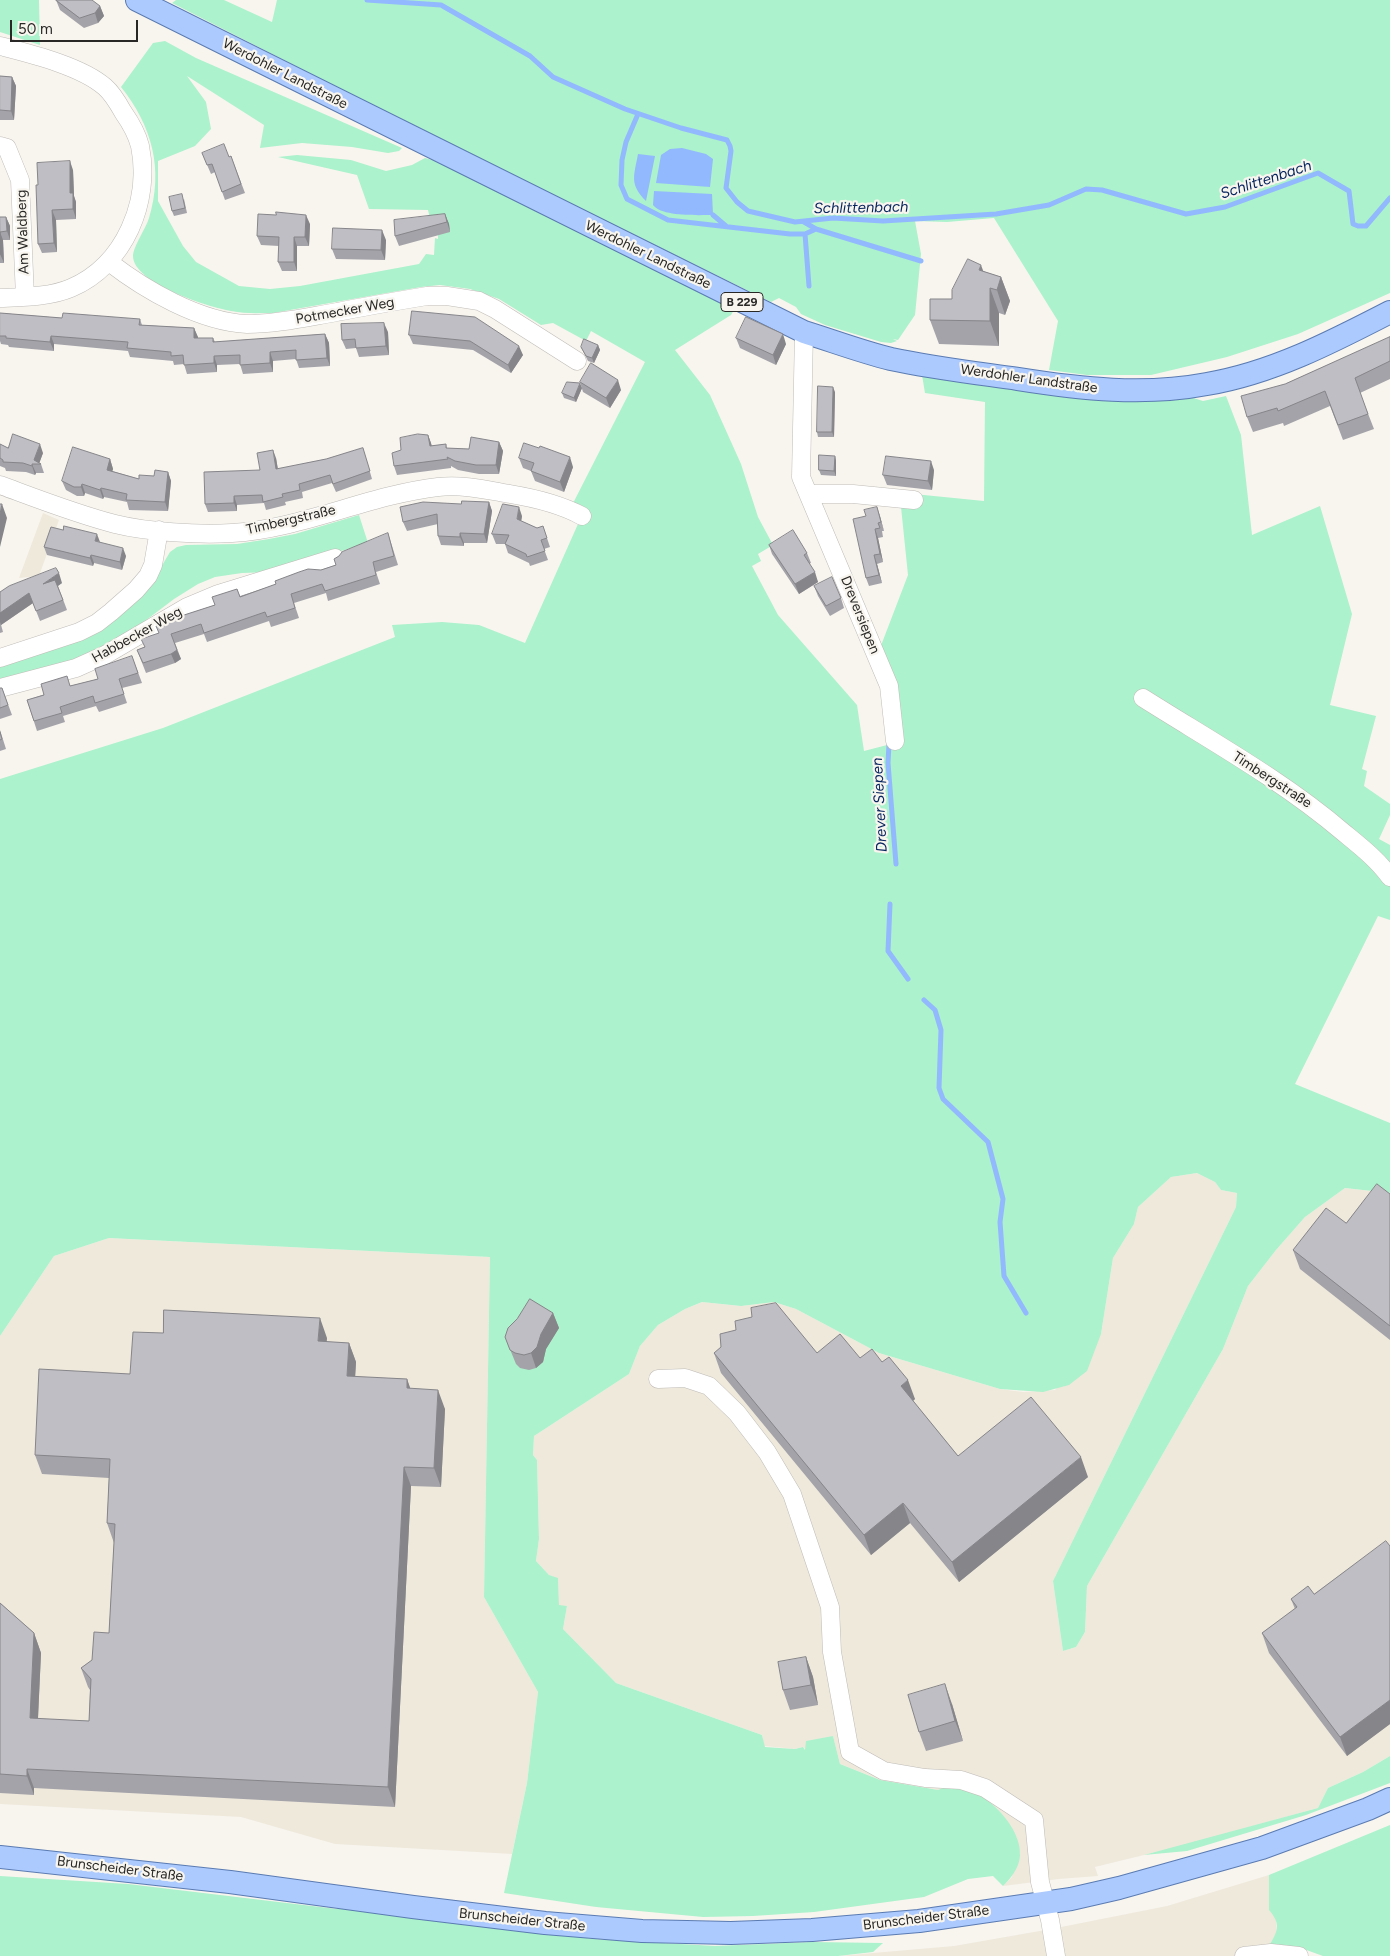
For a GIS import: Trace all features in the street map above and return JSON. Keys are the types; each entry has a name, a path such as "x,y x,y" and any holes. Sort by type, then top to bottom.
{"main road":[{"name":"Werdohler Landstraße","path":"137,0 804,332 891,358 1070,387 1138,391 1206,384 1232,379 1272,367 1321,347 1390,312"},
{"name":"Brunscheider Straße","path":"4,1853 545,1923 642,1931 731,1933 812,1930 919,1921 1046,1904 1119,1888 1262,1848 1368,1810 1390,1799"}],"street":[{"path":"0,46 76,70 105,87 129,120 140,144 143,177 135,217 123,243 109,262 72,288 60,292 0,298"},
{"name":"Am Waldberg","path":"0,146 7,148 20,180 25,296"},
{"name":"Potmecker Weg","path":"109,262 126,275 177,304 204,314 245,324 283,322 427,296 469,298 496,309 577,361"},
{"name":"Dreversiepen","path":"804,332 801,477 889,686 895,742"},
{"name":"Timbergstraße","path":"0,485 116,524 159,530 232,533 268,528 404,492 440,487 477,488 520,496 570,509 582,516"},
{"path":"809,494 854,494 914,500"},
{"path":"0,658 79,632 97,623 111,612 136,590 148,576 153,565 159,530"},
{"name":"Habbecker Weg","path":"0,688 76,668 105,655 187,607 218,594 335,558"},
{"name":"Timbergstraße","path":"1143,698 1273,779 1317,810 1380,863 1390,877"},
{"path":"658,1379 685,1378 709,1386 736,1413 767,1452 792,1494 830,1607 832,1652 850,1752 884,1771 925,1778 960,1780 985,1788 1034,1820 1040,1882 1056,1956"},
{"path":"1244,1956 1271,1953 1298,1956"}],"shaded area":[{"path":"43,513 59,520 39,576 19,578"},
{"path":"1197,1173 1215,1182 1221,1190 1237,1193 1236,1207 1053,1581 1063,1651 1076,1647 1085,1632 1087,1586 1223,1349 1248,1286 1305,1217 1345,1188 1390,1193 1390,1756 1363,1772 1328,1788 1318,1808 1185,1845 1095,1867 1098,1876 1003,1886 1012,1877 1017,1839 997,1808 946,1786 938,1790 880,1780 840,1764 833,1736 806,1750 803,1747 795,1749 764,1746 762,1735 616,1683 563,1629 567,1606 559,1606 558,1579 549,1575 536,1561 539,1539 537,1460 533,1455 534,1436 629,1374 640,1346 658,1325 685,1309 702,1302 741,1306 774,1302 796,1309 879,1353 1000,1389 1023,1392 1055,1390 1101,1334 1113,1258 1134,1224 1138,1207 1171,1177"},
{"path":"109,1238 490,1257 484,1597 538,1692 527,1783 512,1854 335,1844 241,1817 0,1804 0,1336 54,1256"},
{"path":"1269,1875 1269,1896 1276,1919 1277,1933 1270,1944 1272,1956 838,1956 954,1946 1051,1929 1167,1906"}],"green space":[{"path":"0,0 39,0 40,45 0,32"},
{"path":"176,0 224,0 272,22 277,0 1390,0 1390,293 1298,334 1227,357 1151,375 1087,375 1049,370 1058,321 994,218 947,222 915,221 921,254 915,315 898,340 893,339 897,341 891,343 881,342 825,325 801,314 796,307 779,298 771,302 427,133 172,3"},
{"path":"165,41 196,58 402,148 399,151 388,153 352,147 302,143 260,148 264,125 187,76 206,102 211,129 195,146 158,161 158,201 183,246 196,262 239,286 270,289 300,286 419,264 426,254 434,255 435,238 438,239 438,227 432,227 428,210 369,209 357,175 278,157 297,155 351,160 386,171 412,165 425,158 440,162 735,308 731,315 675,350 710,395 741,464 758,517 773,545 758,554 761,561 752,566 778,615 857,705 864,751 891,744 877,656 908,575 901,507 914,494 984,501 985,402 925,393 922,375 1070,398 1137,400 1187,396 1203,401 1226,396 1241,435 1252,535 1320,506 1352,614 1330,705 1376,716 1362,769 1367,771 1364,786 1390,804 1390,815 1379,839 1390,845 1390,920 1378,916 1295,1084 1390,1123 1390,1193 1345,1188 1305,1217 1248,1286 1223,1349 1087,1586 1085,1632 1076,1647 1063,1651 1053,1581 1236,1207 1237,1193 1221,1190 1215,1182 1197,1173 1171,1177 1138,1207 1134,1224 1113,1258 1101,1334 1087,1371 1069,1385 1043,1392 1000,1389 879,1353 796,1309 774,1302 741,1306 702,1302 685,1309 658,1325 640,1346 629,1374 534,1436 533,1455 537,1460 539,1539 536,1561 549,1575 558,1578 559,1605 567,1606 563,1629 616,1683 762,1735 765,1747 795,1749 803,1747 805,1750 806,1741 833,1736 840,1764 880,1780 938,1790 951,1787 965,1789 979,1795 1004,1816 1019,1843 1020,1856 1018,1865 1012,1876 1003,1886 993,1876 968,1879 924,1897 814,1912 703,1917 596,1907 504,1893 527,1783 538,1692 484,1597 490,1257 109,1238 54,1256 0,1336 0,779 163,728 395,637 392,625 442,622 479,625 525,643 578,524 566,517 645,362 591,331 586,341 553,323 541,325 499,299 470,289 440,285 421,287 273,313 242,313 206,305 158,284 136,266 133,256 149,218 153,200 155,165 152,149 141,117 121,87 153,43"},
{"path":"359,515 368,543 271,572 242,573 215,577 198,584 174,599 141,624 90,657 0,682 0,667 73,643 148,589 170,552 177,547 186,545 237,544 269,539 295,534"},
{"path":"1390,1756 1390,1783 1306,1815 1187,1851 1144,1855 1318,1808 1328,1788 1363,1772"},
{"path":"1390,1825 1390,1956 1323,1956 1298,1947 1270,1944 1277,1931 1277,1923 1269,1910 1269,1875"},
{"path":"0,1876 128,1884 595,1939 715,1946 812,1942 883,1943 873,1952 838,1956 0,1956"}],"water":[{"path":"682,148 706,154 713,159 710,187 656,183 661,155 670,149"},
{"path":"638,154 655,156 646,201 637,190 634,179"},
{"path":"654,191 712,194 713,215 664,212 653,205"}],"building":[{"path":"56,0 92,0 100,6 95,13 80,18"},
{"path":"0,76 12,77 11,111 0,110"},
{"path":"224,144 229,157 231,156 241,184 222,192 212,164 207,165 202,153"},
{"path":"70,161 70,193 73,193 73,209 52,210 54,243 38,244 37,163"},
{"path":"182,194 185,208 172,211 169,197"},
{"path":"276,212 306,215 305,237 294,237 294,262 278,262 279,237 257,236 258,214 276,215"},
{"path":"445,214 447,222 395,236 394,220"},
{"path":"0,217 6,217 7,231 0,232"},
{"path":"333,228 382,230 381,250 332,249"},
{"path":"968,259 981,265 979,270 1001,277 997,290 990,288 990,321 930,320 930,299 952,299 952,290"},
{"path":"412,311 475,317 519,346 508,365 470,341 409,335"},
{"path":"0,313 62,318 63,313 140,319 139,325 194,328 194,338 213,338 213,342 325,334 327,358 296,360 296,350 270,352 270,363 240,365 240,355 214,356 214,363 184,365 183,355 171,356 171,352 127,348 128,342 51,336 50,342 6,338 6,336 0,336"},
{"path":"746,317 783,334 773,355 736,338"},
{"path":"384,323 386,346 356,348 355,339 342,340 341,324"},
{"path":"1390,337 1390,361 1355,378 1368,414 1338,425 1325,391 1278,411 1277,408 1247,417 1241,396 1285,384"},
{"path":"584,339 598,345 592,358 586,356 581,347"},
{"path":"591,363 618,380 606,398 580,382"},
{"path":"567,382 580,383 574,398 562,393"},
{"path":"818,386 833,387 832,432 817,432"},
{"path":"13,434 40,444 34,460 41,464 32,464 32,466 23,463 3,462 0,458 0,444 8,448"},
{"path":"418,434 428,435 430,446 446,444 446,448 469,449 471,437 499,442 496,465 476,465 455,461 447,457 448,459 394,466 392,453 401,450 400,438"},
{"path":"524,443 539,448 540,446 570,457 560,482 531,471 534,463 519,458"},
{"path":"73,447 110,459 107,470 139,479 139,475 154,476 155,470 168,472 165,502 126,500 127,494 101,488 100,490 82,484 81,487 74,487 62,481"},
{"path":"363,448 370,471 333,484 330,475 299,484 300,490 282,494 283,497 263,502 262,495 234,496 234,503 205,504 204,472 260,470 257,453 273,450 276,469 326,459"},
{"path":"819,455 835,456 834,471 819,470"},
{"path":"886,456 931,461 928,481 883,475"},
{"path":"462,501 489,502 484,534 460,533 460,537 438,536 437,514 403,522 400,507 423,502 461,504"},
{"path":"503,504 519,507 517,519 537,528 543,526 547,538 541,540 545,551 527,557 526,554 505,544 509,535 492,534"},
{"path":"877,507 881,522 878,523 880,528 875,529 880,554 874,555 879,575 866,578 853,519 866,516 864,510"},
{"path":"64,526 97,534 95,541 123,548 120,562 91,555 90,558 44,547 51,527 63,530"},
{"path":"793,530 807,553 804,555 815,572 795,584 769,545"},
{"path":"388,533 394,556 373,562 376,575 325,591 322,584 291,594 295,608 267,617 265,612 204,633 201,624 171,634 177,650 171,654 143,663 137,650 145,647 141,639 159,633 156,626 179,612 181,616 215,605 212,597 237,589 240,597 276,584 275,581 308,569 321,570 336,565 334,559 342,552"},
{"path":"56,568 59,573 43,584 55,580 63,600 36,611 29,593 0,613 0,592 9,586"},
{"path":"832,577 841,598 826,606 814,586"},
{"path":"132,656 138,673 119,679 124,694 95,703 93,696 60,707 62,713 34,721 27,700 44,695 41,684 67,676 70,686 98,679 95,669"},
{"path":"0,688 2,688 8,705 0,708"},
{"path":"1377,1184 1390,1194 1390,1326 1293,1250 1326,1208 1346,1223"},
{"path":"530,1299 553,1313 541,1334 537,1347 531,1353 524,1355 510,1350 505,1337 508,1328 517,1319"},
{"path":"776,1303 817,1353 840,1334 860,1358 872,1349 882,1362 889,1357 908,1380 901,1386 958,1456 1031,1397 1081,1457 952,1562 903,1503 864,1535 714,1353 721,1347 720,1334 736,1330 735,1321 752,1317 751,1308"},
{"path":"164,1310 320,1318 318,1341 349,1343 347,1376 407,1379 407,1388 438,1390 434,1468 404,1467 388,1787 27,1769 27,1776 0,1774 0,1603 34,1633 30,1718 89,1721 91,1679 81,1668 92,1660 94,1632 109,1633 115,1524 107,1523 110,1459 35,1455 39,1369 130,1374 133,1332 163,1333"},
{"path":"1386,1541 1390,1546 1390,1700 1340,1737 1262,1633 1297,1607 1291,1599 1308,1586 1314,1594"},
{"path":"806,1657 811,1685 783,1690 778,1662"},
{"path":"945,1684 955,1721 919,1732 908,1695"}],"waterway":[{"name":"Schlittenbach","path":"367,0 441,5 530,56 553,77 625,109 681,128 727,140 731,151 726,188 737,202 748,211 795,222 833,218 883,221 996,214 1049,205 1086,189 1102,190 1186,214 1225,207 1318,173 1349,191 1353,224 1358,226 1366,226 1390,198"},
{"path":"638,114 626,142 622,160 621,185 627,199 668,220 790,234 805,234 816,229"},
{"path":"713,215 726,226"},
{"path":"804,222 816,229 921,261"},
{"path":"805,234 809,286"},
{"name":"Drever Siepen","path":"889,744 888,763 896,864"},
{"path":"890,904 888,951 908,979"},
{"name":"Drever Siepen","path":"924,1000 935,1010 941,1030 939,1088 943,1099 988,1142 1003,1199 1000,1222 1004,1276 1026,1313"}]}
